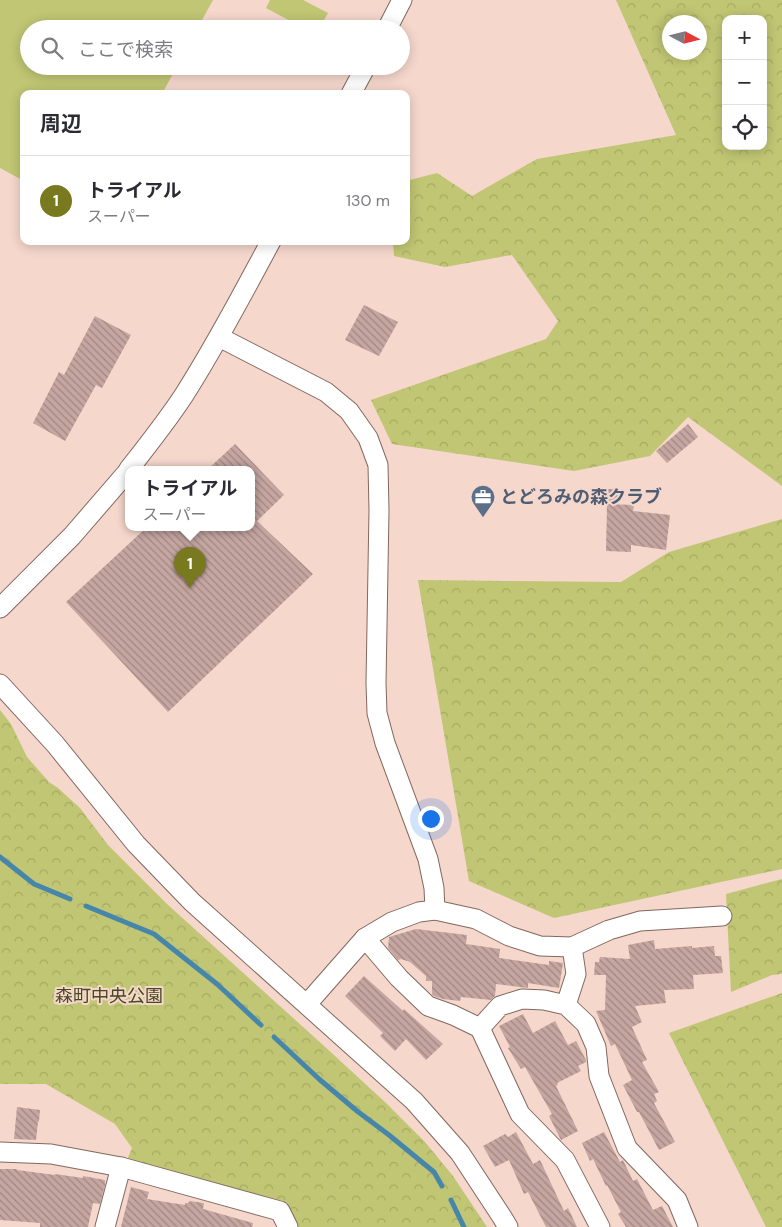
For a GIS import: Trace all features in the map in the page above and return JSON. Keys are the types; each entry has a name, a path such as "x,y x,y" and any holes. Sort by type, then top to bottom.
{"street":[{"path":"392,20 402,0"},
{"path":"353,90 361,75"},
{"path":"131,466 152,441 183,396 219,337 269,245"},
{"path":"219,337 326,392 349,411 368,438 378,465 377,713 385,743 428,859 434,888 435,910"},
{"path":"0,608 72,536 125,474"},
{"path":"0,684 55,744 136,844 192,902 419,1107 460,1153 508,1227"},
{"path":"307,1004 365,938 392,922 419,912 435,910 476,919 509,936 540,946 572,947 608,930 640,921 722,916"},
{"path":"365,938 399,978 428,1006 480,1028 520,1114 565,1160 600,1227"},
{"path":"566,1005 576,974 572,947"},
{"path":"480,1028 500,1006 522,999 544,1000 566,1005 586,1024 596,1047 599,1076 627,1148 677,1200 688,1227"},
{"path":"0,1152 51,1154 120,1168 280,1211 288,1227"},
{"path":"105,1227 120,1168"}],"green space":[{"path":"0,0 213,0 202,20 20,20 20,75 172,75 164,90 20,90 20,179 0,168"},
{"path":"270,0 303,0 328,13 324,20 288,20 266,8"},
{"path":"616,0 782,0 782,486 688,417 650,456 574,471 392,444 371,400 546,339 558,321 512,255 445,267 394,256 393,245 410,245 410,180 437,173 472,196 537,159 676,135"},
{"path":"782,519 782,869 554,918 469,881 418,580 621,582 669,552"},
{"name":"森町中央公園","path":"0,710 11,724 27,757 49,782 80,808 108,845 167,904 386,1103 425,1142 453,1176 487,1227 298,1227 283,1201 127,1160 132,1148 115,1124 46,1084 0,1084"},
{"path":"782,879 782,974 772,975 731,992 726,894"},
{"path":"782,993 782,1227 766,1227 669,1033"}],"building":[{"path":"364,305 398,322 379,356 345,340"},
{"path":"95,316 131,335 102,388 96,385 65,441 33,423 59,372 64,375"},
{"path":"688,424 698,437 667,463 656,451"},
{"path":"235,444 284,495 257,521 313,574 168,712 66,602 143,531 255,531 255,466 211,466"},
{"path":"605,489 619,489 619,503 605,502"},
{"path":"607,504 634,505 633,511 670,515 666,550 631,545 631,552 606,551"},
{"path":"416,929 467,935 466,944 500,949 499,958 549,965 549,961 563,963 559,988 528,983 528,988 496,984 495,996 491,1000 461,997 460,1001 434,996 432,994 432,981 426,981 426,976 410,962 398,960 388,948 389,937"},
{"path":"654,940 655,949 714,946 715,956 721,956 723,973 693,975 694,989 664,990 666,1003 635,1006 642,1022 632,1027 647,1060 642,1062 659,1092 654,1094 657,1101 654,1103 675,1142 659,1150 623,1085 632,1080 615,1044 611,1046 596,1011 605,1010 606,975 594,975 595,962 599,962 600,957 630,959 628,945"},
{"path":"364,976 443,1044 426,1060 406,1039 395,1051 380,1036 383,1033 345,996"},
{"path":"523,1014 533,1033 555,1021 568,1045 576,1041 586,1060 586,1062 578,1066 581,1071 557,1083 556,1086 578,1131 561,1140 549,1116 552,1114 525,1067 521,1069 508,1048 510,1047 499,1026"},
{"path":"17,1107 40,1110 36,1140 14,1139"},
{"path":"516,1132 533,1164 540,1160 564,1211 568,1208 577,1227 546,1227 528,1192 524,1194 509,1160 495,1167 483,1146 505,1134 508,1137"},
{"path":"604,1132 620,1162 623,1160 633,1181 637,1179 653,1210 662,1206 673,1227 626,1227 618,1214 621,1212 607,1185 593,1159 590,1161 582,1143"},
{"path":"0,1169 17,1169 83,1178 83,1176 105,1180 105,1185 100,1204 93,1203 88,1227 40,1227 40,1223 0,1220"},
{"path":"131,1187 149,1192 147,1199 185,1205 185,1203 190,1201 204,1203 203,1209 253,1223 252,1227 121,1227"}],"waterway":[{"path":"0,857 34,884 70,899"},
{"path":"86,906 154,934 217,984 261,1025"},
{"path":"274,1037 319,1079 434,1172 442,1186"},
{"path":"451,1200 464,1227"}],"place":[{"name":"とどろみの森クラブ","path":"483,518"},
{"name":"トライアル","path":"190,588"}]}
